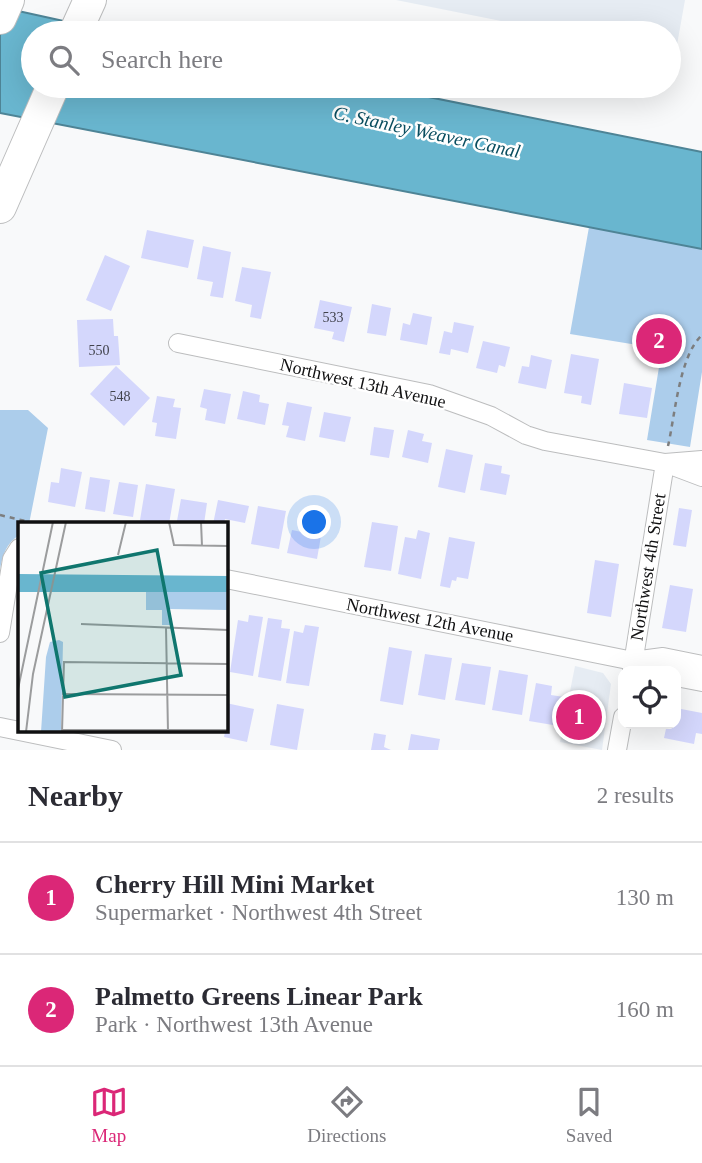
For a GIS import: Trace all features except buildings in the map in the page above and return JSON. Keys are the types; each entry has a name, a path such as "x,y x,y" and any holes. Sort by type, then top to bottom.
{"highway":[{"path":"0,18 8,0"},
{"path":"80,21 90,0"},
{"path":"6,194 48,98"}],"street":[{"name":"Northwest 13th Avenue","path":"178,343 429,394 491,416 526,435 545,441 665,463 693,476 702,477"},
{"name":"Northwest 13th Avenue","path":"665,463 702,460"},
{"name":"Northwest 4th Street","path":"633,666 665,463"},
{"path":"0,633 12,559 18,550"},
{"name":"Northwest 12th Avenue","path":"228,579 633,666 663,657 702,665"},
{"path":"681,678 702,682"},
{"path":"0,727 18,731"},
{"path":"617,750 621,729"},
{"path":"24,732 112,750"}],"path":[{"path":"665,463 685,367 695,341 702,335"},
{"path":"0,515 26,522"}],"shaded area":[{"path":"396,0 685,0 681,22 502,21"},
{"path":"589,227 702,249 702,372 690,447 647,440 662,349 570,334"},
{"path":"0,410 28,410 48,428 29,522 18,522 18,536 6,550 0,569"},
{"path":"575,666 603,673 611,684 602,750 560,742"}],"water":[{"name":"C. Stanley Weaver Canal","path":"0,7 64,21 21,21 21,98 434,98 702,152 702,249 0,113"}],"place":[{"name":"Palmetto Greens Linear Park","path":"659,341"},
{"name":"Cherry Hill Mini Market","path":"579,717"}]}
